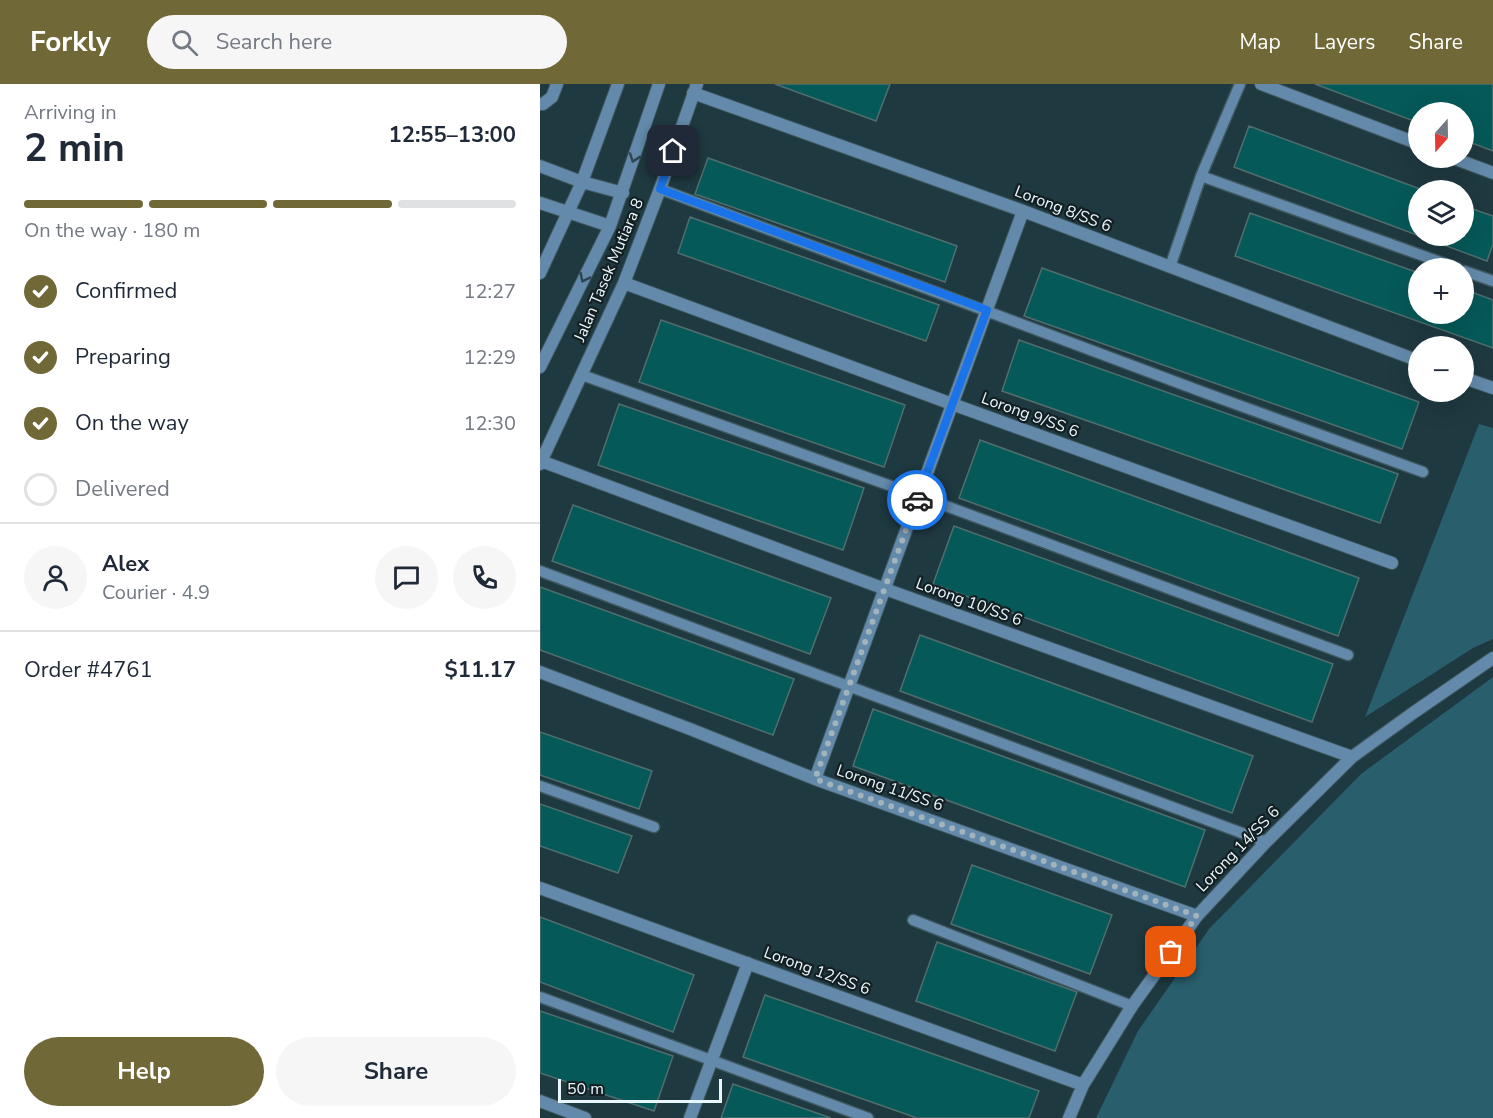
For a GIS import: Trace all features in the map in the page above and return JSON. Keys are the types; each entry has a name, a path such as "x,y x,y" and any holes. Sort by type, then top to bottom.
{"street":[{"path":"540,104 552,97 557,84"},
{"path":"540,273 582,182 618,84"},
{"name":"Jalan Tasek Mutiara 8","path":"540,366 610,226 659,84"},
{"path":"1261,84 1408,140"},
{"name":"Jalan Tasek Mutiara 8","path":"541,462 624,283 695,88"},
{"name":"Lorong 8/SS 6","path":"695,88 1408,357"},
{"path":"540,166 582,182 623,193"},
{"path":"1474,166 1493,173"},
{"path":"540,203 610,226"},
{"path":"815,779 1023,211"},
{"name":"Lorong 9/SS 6","path":"624,283 1392,563"},
{"path":"1474,381 1493,388"},
{"name":"Lorong 10/SS 6","path":"541,462 1352,757"},
{"name":"Lorong 14/SS 6","path":"1069,1118 1083,1085 1132,1006 1197,916 1266,842 1352,757 1493,658"},
{"name":"Lorong 11/SS 6","path":"540,672 815,779 1197,916"},
{"name":"Lorong 12/SS 6","path":"540,888 1083,1085"},
{"path":"690,1118 748,963"},
{"path":"540,1101 585,1118"}],"lane":[{"path":"1170,267 1202,176 1240,84"},
{"path":"1202,176 1429,258"},
{"path":"660,189 1423,472"},
{"path":"1474,274 1492,278"},
{"path":"582,375 919,496 1348,655"},
{"path":"540,571 1266,842"},
{"path":"540,786 654,827"},
{"path":"913,920 1132,1006"},
{"path":"540,997 868,1118"}],"shaded area":[{"path":"1479,424 1493,428 1493,639 1473,648 1365,717"},
{"path":"1493,677 1493,1118 1096,1118 1138,1031 1209,929 1361,774"}],"building":[{"path":"775,84 890,84 876,121"},
{"path":"1315,84 1493,84 1493,151 1474,144 1474,102 1408,102 1408,119"},
{"path":"1249,126 1408,184 1408,232 1234,167"},
{"path":"708,158 957,246 945,282 695,194"},
{"path":"1474,209 1493,216 1493,244 1487,261 1447,246 1474,246"},
{"path":"1250,213 1408,269 1408,318 1235,256"},
{"path":"690,217 939,305 926,341 678,253"},
{"path":"1042,268 1408,398 1408,402 1419,402 1402,449 1024,316"},
{"path":"1474,293 1493,300 1493,348 1474,341 1474,336 1459,336 1426,324 1474,324"},
{"path":"661,320 905,405 884,467 639,382"},
{"path":"1019,340 1398,474 1380,523 1002,391"},
{"path":"619,404 864,488 843,550 598,465"},
{"path":"980,440 1359,578 1338,636 959,498"},
{"path":"573,505 831,598 810,654 552,561"},
{"path":"954,526 1333,664 1312,722 933,584"},
{"path":"540,587 794,679 773,735 540,650"},
{"path":"920,635 1253,756 1232,813 900,691"},
{"path":"873,709 1205,830 1185,887 853,766"},
{"path":"540,732 652,771 639,809 540,775"},
{"path":"540,804 632,836 618,873 540,846"},
{"path":"972,865 1112,915 1090,974 951,924"},
{"path":"540,917 694,975 673,1032 540,982"},
{"path":"937,942 1077,992 1055,1051 916,1001"},
{"path":"765,995 1039,1091 1029,1118 917,1118 743,1057"},
{"path":"540,1011 673,1056 654,1111 540,1073"},
{"path":"733,1084 831,1118 721,1118"}],"way so far":[{"path":"917,500 815,779 1197,916 1171,952"}],"route":[{"path":"673,151 660,189 987,310 917,500"}]}
